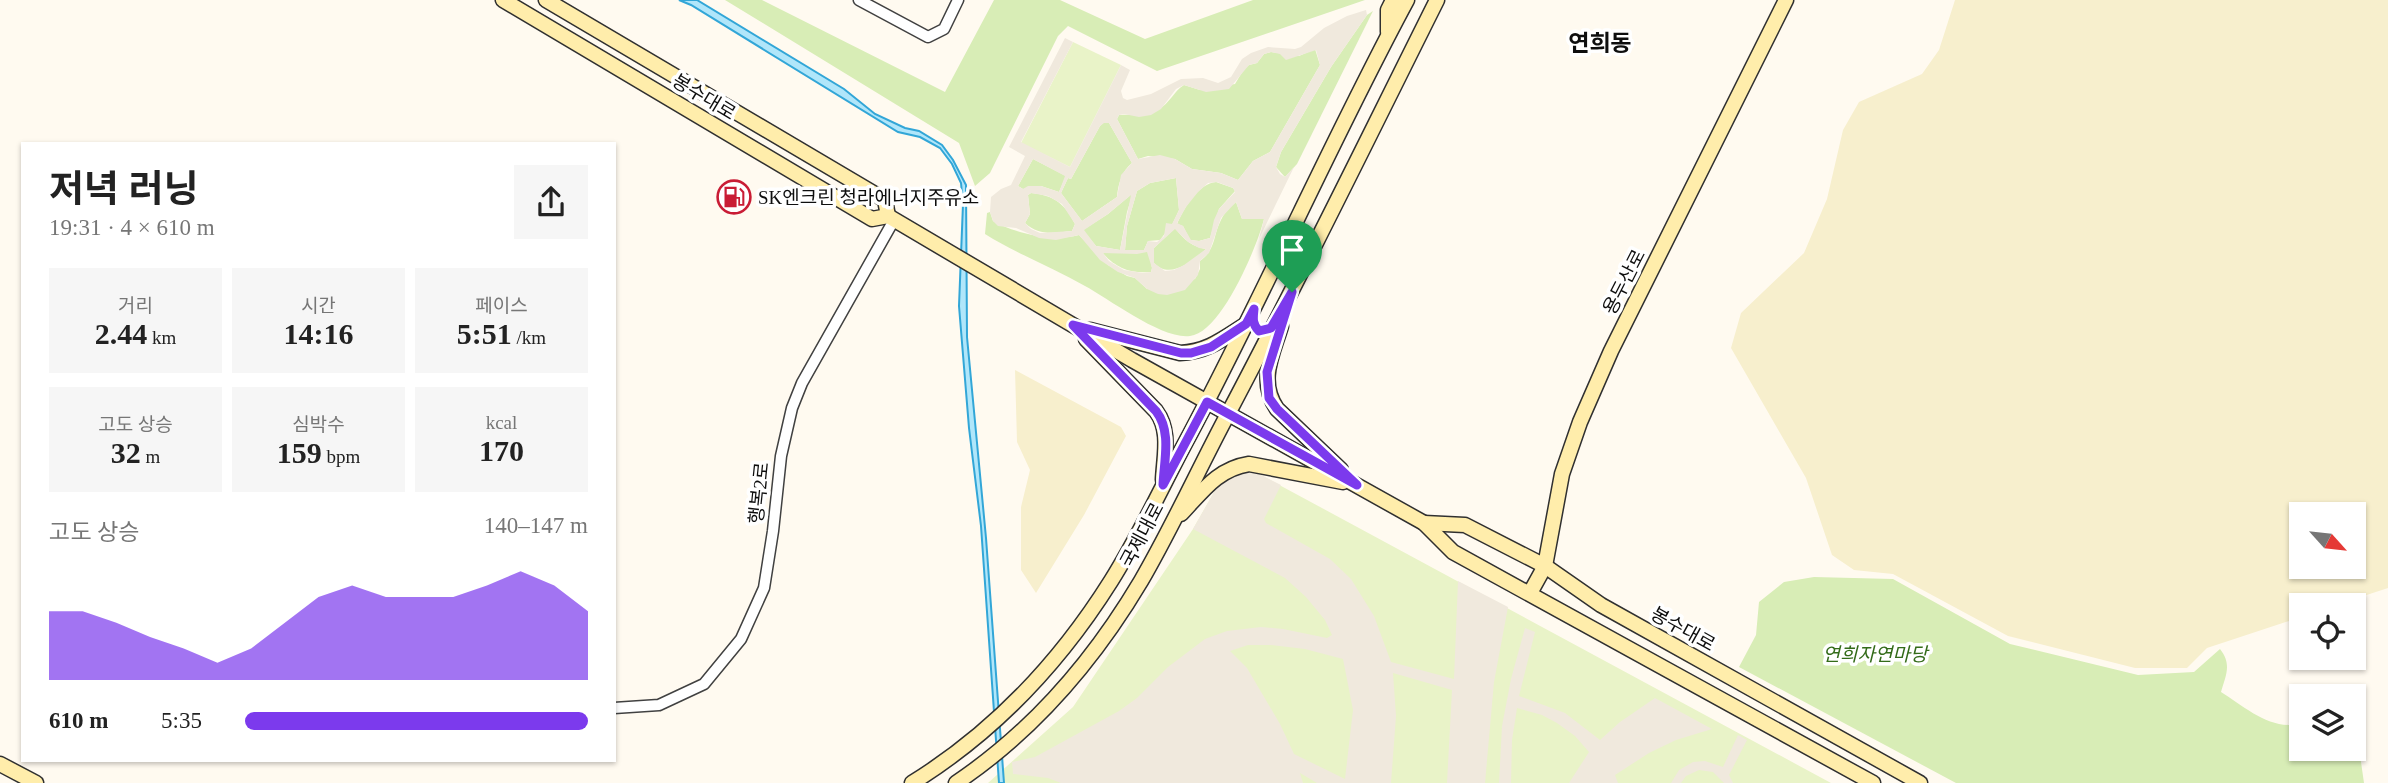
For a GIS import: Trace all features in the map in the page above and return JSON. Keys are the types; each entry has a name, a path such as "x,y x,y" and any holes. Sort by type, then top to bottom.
{"main road":[{"name":"봉수대로","path":"503,0 872,219 891,218 1207,402 1424,523 1453,552 1873,783"},
{"name":"봉수대로","path":"546,0 885,200 891,218"},
{"path":"1388,35 1388,10 1393,0"},
{"path":"1388,35 1407,0"},
{"name":"국제대로","path":"960,780 1000,751 1079,670 1141,580 1292,292 1437,0"},
{"name":"용두산로","path":"1530,593 1545,566 1562,474 1611,351 1786,0"},
{"name":"국제대로","path":"912,783 964,746 1023,694 1066,646 1112,581 1207,402 1388,35"},
{"path":"1292,292 1267,372 1269,398 1277,409 1357,485"},
{"path":"1254,309 1252,321 1259,331 1267,330 1275,324"},
{"path":"1073,325 1181,353 1191,353 1211,347 1246,324"},
{"path":"1073,325 1163,421 1166,441 1163,484"},
{"path":"1170,525 1224,471 1235,466 1249,464 1357,485"},
{"path":"1163,484 1179,469 1184,469 1188,480 1183,499"},
{"name":"봉수대로","path":"1424,523 1465,525 1545,566 1601,605 1920,783"},
{"path":"0,764 36,783"}],"street":[{"path":"863,1 928,37 944,29 958,0"},
{"name":"행복2로","path":"616,708 659,705 704,684 741,639 764,588 781,456 792,408 802,383 891,218"}],"shaded area":[{"path":"1955,0 2388,0 2388,588 2366,595 2366,593 2289,593 2289,621 2207,648 2187,668 2135,668 2008,636 1893,574 1854,570 1832,555 1806,478 1731,348 1741,313 1804,253 1827,199 1843,130 1859,102 1922,74 1939,50"},
{"path":"1366,10 1367,15 1331,67 1281,152 1276,167 1280,174 1285,177 1294,167 1259,239 1264,219 1242,219 1236,202 1221,218 1209,253 1200,261 1198,275 1185,290 1167,295 1147,289 1135,278 1118,272 1100,260 1079,235 1056,240 1039,238 1016,228 998,226 993,221 990,212 991,197 1011,185 1025,156 1009,147 1065,38 1073,42 1021,142 1070,167 1121,65 1130,70 1121,91 1123,98 1127,100 1151,94 1181,79 1203,78 1218,83 1231,77 1242,59 1251,53 1268,47 1301,47 1324,28","holes":["1316,50 1320,65 1270,152 1253,161 1238,180 1221,173 1192,169 1175,159 1160,155 1138,159 1117,119 1119,115 1151,115 1161,109 1176,89 1184,85 1206,92 1229,89 1249,65 1257,63 1264,54 1280,54 1286,60","1109,123 1132,163 1121,175 1117,197 1082,221 1061,193 1068,178 1071,179 1100,126","1033,159 1065,176 1059,192 1041,186 1028,186 1023,189 1018,186","1176,178 1179,210 1172,224 1166,223 1164,236 1157,242 1148,241 1144,250 1125,250 1127,226 1137,191 1150,183","1217,182 1233,188 1235,192 1219,209 1210,238 1199,241 1191,240 1183,226 1177,223 1198,192 1208,183","1031,193 1048,196 1062,204 1075,224 1072,231 1040,233 1025,223 1030,214 1028,195","1131,195 1120,250 1096,246 1084,230 1108,214","1175,229 1188,242 1206,249 1184,265 1165,271 1154,263 1154,248","1147,252 1152,268 1151,272 1143,273 1124,270 1109,261 1103,253"]},
{"path":"1015,370 1121,427 1126,436 1084,515 1036,593 1021,570 1021,507 1030,470 1017,442"},
{"path":"1243,471 1259,474 1281,485 1264,519 1266,523 1330,559 1351,579 1374,616 1391,662 1454,679 1458,581 1508,607 1494,682 1485,783 1447,783 1452,690 1393,673 1396,716 1391,783 1317,783 1300,773 1303,783 1061,783 1048,778 1013,774 1012,762 1035,757 1119,711 1137,698 1168,667 1205,639 1227,631 1261,627 1327,638 1332,635 1325,620 1306,597 1285,578 1193,529 1217,487 1225,479","holes":["1248,645 1305,649 1343,659 1353,710 1345,779 1294,754 1280,724 1247,668 1230,651"]},
{"path":"1525,628 1535,632 1519,696 1565,713 1600,740 1620,722 1655,698 1712,729 1676,740 1649,753 1615,775 1618,783 1569,783 1589,752 1575,736 1557,723 1542,715 1517,708 1512,740 1511,783 1499,783 1502,726"},
{"path":"1738,735 1747,740 1729,775 1733,783 1724,783 1713,772 1699,770 1686,776 1681,783 1671,783 1679,770 1693,762 1705,761 1723,767"}],"green space":[{"path":"725,0 762,0 945,92 994,0 1060,0 1145,39 1253,0 1365,0 1157,71 1068,26 1058,36 990,173 975,186 959,143"},
{"path":"1373,11 1297,164 1285,177 1276,167 1281,152 1331,67 1367,15"},
{"path":"1073,42 1121,65 1070,167 1021,143"},
{"path":"1315,49 1320,65 1270,152 1253,161 1238,180 1221,173 1192,169 1175,159 1148,156 1138,159 1117,119 1119,115 1144,114 1159,109 1184,85 1200,90 1235,84 1244,69 1257,63 1264,54 1271,52 1299,56"},
{"path":"1104,122 1109,123 1132,163 1121,178 1117,197 1082,221 1061,193"},
{"path":"1033,159 1066,176 1059,192 1041,186 1023,189 1018,186"},
{"path":"1176,178 1179,210 1172,225 1166,226 1166,232 1160,240 1148,241 1144,250 1125,250 1127,226 1137,191 1150,183"},
{"path":"1216,182 1235,191 1219,209 1210,238 1190,240 1183,226 1177,224 1198,192"},
{"path":"1031,193 1052,198 1063,206 1075,224 1072,231 1041,232 1025,223 1030,214 1028,195"},
{"path":"1133,193 1120,250 1096,246 1083,230"},
{"path":"1236,202 1242,219 1264,219 1260,232 1246,268 1225,305 1202,331 1190,336 1179,336 1151,325 1073,279 985,234 987,213 990,212 993,221 1024,233 1058,238 1079,235 1108,265 1135,278 1147,289 1195,279 1200,269 1200,261 1212,247 1222,217"},
{"path":"1175,228 1189,242 1206,249 1181,267 1167,270 1154,263 1154,248"},
{"path":"1102,252 1149,252 1151,272 1124,269"},
{"path":"1250,471 1831,783 988,783 1073,707 1193,529 1217,487"},
{"name":"연희자연마당","path":"1814,577 1893,579 2010,644 2138,675 2194,672 2220,649 2227,665 2221,692 2259,717 2289,725 2289,761 2361,761 2364,783 1956,783 1739,667 1756,635 1759,602 1784,582"}],"water":[{"path":"679,0 697,0 844,89 875,114 905,128 919,131 942,145 966,185 967,337 986,538 1004,783 999,783 981,526 969,428 959,306 963,204 961,183 940,148 920,137 898,132"}],"place":[{"name":"SK엔크린 청라에너지주유소","path":"734,197"}],"district":[{"name":"연희동","path":"1600,43"}],"route":[{"path":"1292,292 1267,372 1269,398 1277,409 1357,485 1207,402 1163,485 1166,441 1163,421 1073,325 1181,353 1191,353 1211,347 1246,324 1254,309 1252,321 1259,331 1271,328 1292,292"}]}
